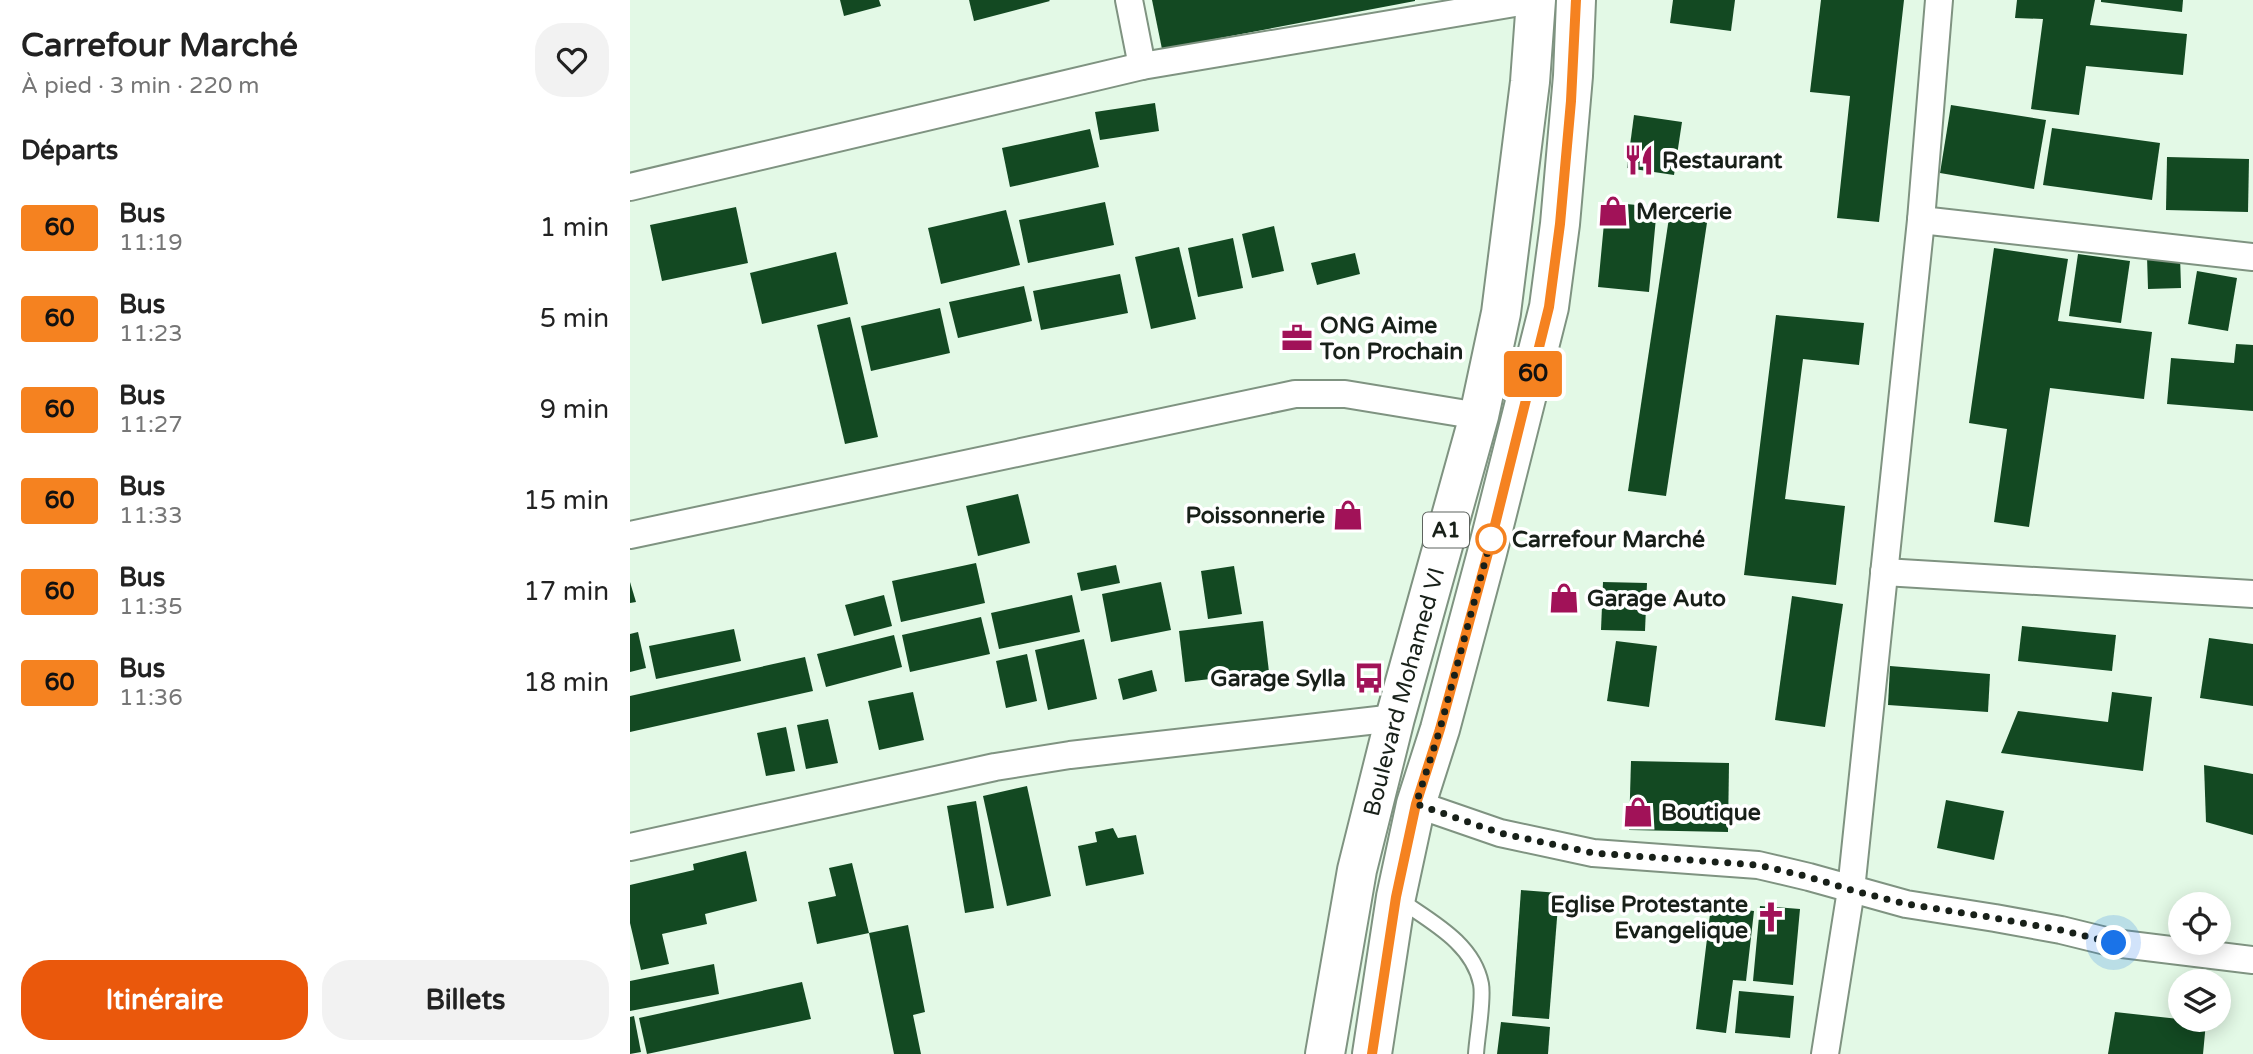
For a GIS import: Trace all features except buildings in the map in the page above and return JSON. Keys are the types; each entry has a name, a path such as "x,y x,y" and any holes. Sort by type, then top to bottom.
{"main road":[{"name":"Boulevard Mohamed VI","path":"1325,1054 1357,870 1395,718 1479,416 1501,313 1530,82 1534,0"},
{"name":"Boulevard Mohamed VI","path":"1375,1036 1396,897 1416,804 1440,729 1488,553 1549,307 1571,103 1576,0"},
{"path":"1332,1011 1375,1036"}],"street":[{"path":"1129,0 1142,66"},
{"path":"630,187 1142,66 1534,0"},
{"path":"1825,1054 1851,890 1921,220 1939,0"},
{"path":"1921,220 2253,257"},
{"path":"630,535 1295,394 1345,394 1479,416"},
{"path":"1884,572 2253,594"},
{"path":"630,847 995,766 1395,718"},
{"path":"1416,804 1500,833 1593,853 1758,865 1906,904 2034,925 2114,943 2253,960"}],"lane":[{"path":"1396,897 1452,937 1474,962 1482,986 1476,1054"}],"bus line":[{"name":"60","path":"1372,1054 1396,897 1416,804 1440,729 1488,553 1549,307 1560,224 1571,101 1576,0"}],"place":[{"name":"Restaurant","path":"1639,160"},
{"name":"Mercerie","path":"1613,211"},
{"name":"ONG Aime Ton Prochain","path":"1297,338"},
{"name":"Poissonnerie","path":"1348,515"},
{"name":"Carrefour Marché","path":"1491,539"},
{"name":"Garage Auto","path":"1564,598"},
{"name":"Garage Sylla","path":"1369,678"},
{"name":"Boutique","path":"1638,812"},
{"name":"Eglise Protestante Evangelique","path":"1771,917"}],"route":[{"path":"1491,539 1494,528 1440,729 1416,804 1500,833 1593,853 1758,865 1906,904 2061,930 2114,943"}]}
